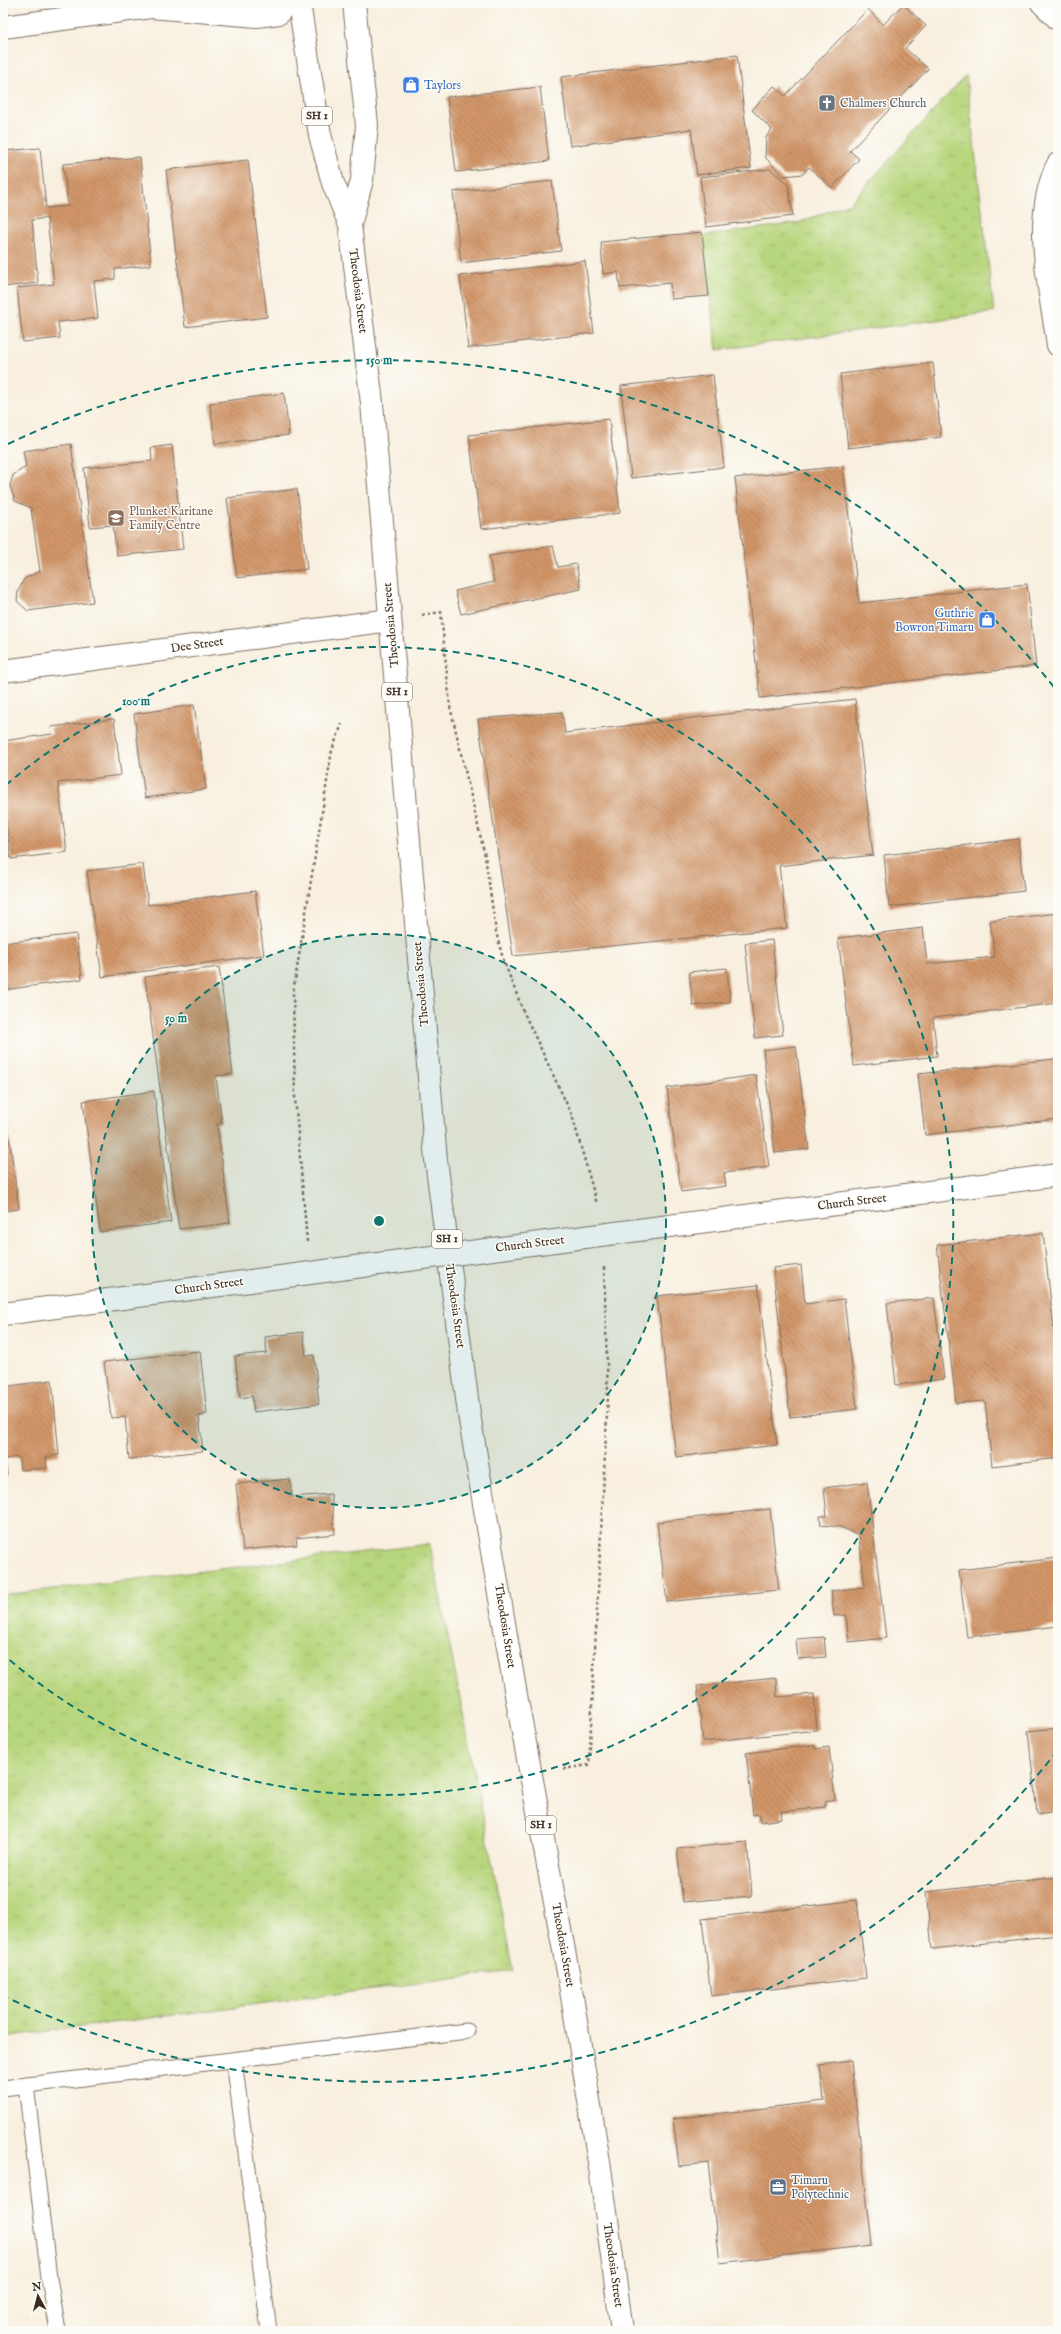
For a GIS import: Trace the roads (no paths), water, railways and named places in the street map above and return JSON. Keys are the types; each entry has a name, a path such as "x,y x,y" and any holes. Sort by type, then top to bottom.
{"main road":[{"path":"3,27 153,4 257,16 279,13 285,3"},
{"name":"Theodosia Street","path":"299,3 320,135 333,183 350,225 372,403 436,1160 470,1414 532,1776 572,1995 600,2168 622,2331"},
{"name":"Theodosia Street","path":"350,225 362,180 367,125 354,3"},
{"path":"1042,3 1058,20"},
{"path":"1058,164 1052,175 1046,197 1044,223 1058,344"},
{"name":"Dee Street","path":"3,671 390,620"},
{"name":"Church Street","path":"3,1314 355,1266 1058,1176"}],"lane":[{"path":"3,2088 467,2031"},
{"path":"234,2060 269,2331"},
{"path":"26,2085 49,2278 58,2331"}],"place":[{"name":"Taylors","path":"411,85"},
{"name":"Chalmers Church","path":"827,103"},
{"name":"Plunket Karitane Family Centre","path":"116,518"},
{"name":"Guthrie Bowron Timaru","path":"987,620"},
{"name":"Timaru Polytechnic","path":"778,2187"}]}
